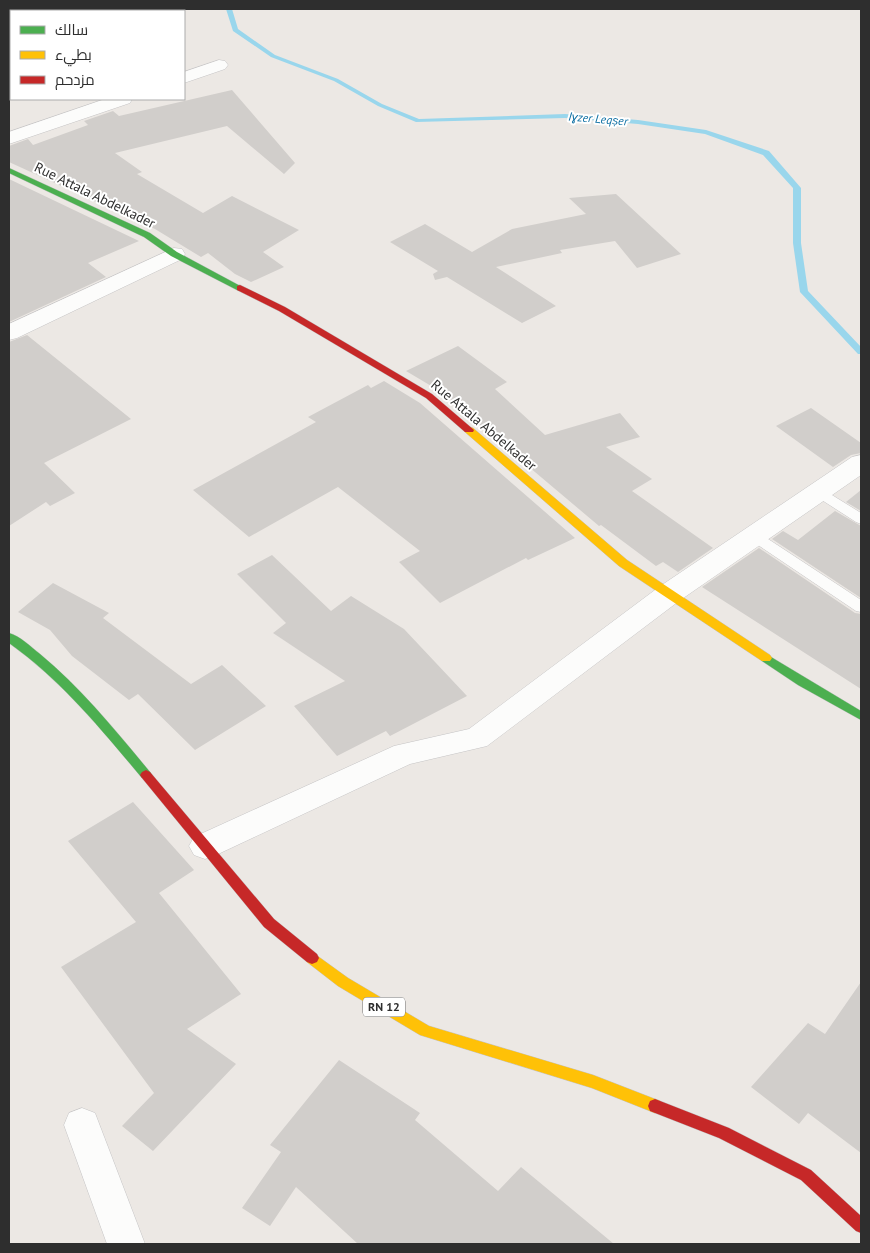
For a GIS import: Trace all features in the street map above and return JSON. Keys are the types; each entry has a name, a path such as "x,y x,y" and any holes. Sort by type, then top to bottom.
{"street":[{"path":"185,78 219,65"},
{"path":"9,138 119,100"},
{"name":"Rue Attala Abdelkader","path":"9,170 146,235 174,254 282,309 430,396 623,563 802,682 861,716"},
{"path":"9,333 174,254"},
{"path":"205,846 404,754 477,738 670,594 861,463"},
{"name":"RN 12","path":"9,637 26,648 88,706 269,923 343,982 426,1031 593,1082 724,1133 806,1175 861,1226"},
{"path":"82,1126 126,1244"}],"lane":[{"path":"819,492 861,519"},
{"path":"754,536 861,607"}],"building":[{"path":"232,90 295,163 284,174 227,126 115,153 142,172 137,174 203,213 232,196 299,230 263,252 284,267 251,282 235,274 208,253 201,257 155,229 9,162 9,146 28,139 33,145 88,125 84,121 113,111 119,116"},
{"path":"9,179 139,241 88,263 106,277 9,322"},
{"path":"616,194 681,254 637,268 615,241 560,250 562,253 496,267 556,306 522,323 447,277 435,280 433,274 438,271 390,242 425,224 472,252 512,229 586,214 569,198"},
{"path":"27,335 131,419 44,463 75,493 50,506 46,502 9,526 9,342"},
{"path":"458,346 507,382 495,389 545,435 620,413 640,437 606,447 652,479 632,491 713,548 678,572 663,562 656,566 601,525 599,526 438,390 406,371"},
{"path":"384,381 420,403 575,538 528,560 526,558 440,603 399,562 420,551 338,487 249,537 193,490 316,422 308,417 368,385 371,388"},
{"path":"811,408 861,443 861,453 851,455 833,467 776,426"},
{"path":"861,490 861,511 846,502"},
{"path":"835,511 861,526 861,598 772,539 783,531 798,540"},
{"path":"759,548 855,613 861,614 861,689 702,587"},
{"path":"272,555 331,611 351,596 404,629 467,696 390,736 386,731 337,756 294,706 345,681 273,633 286,623 237,574"},
{"path":"53,583 109,613 103,618 191,684 222,665 266,706 195,750 138,694 129,700 72,656 50,630 18,612"},
{"path":"133,802 194,870 159,893 241,994 187,1029 236,1064 153,1151 122,1126 154,1093 61,967 136,922 68,841"},
{"path":"861,982 861,1153 808,1113 799,1124 751,1087 808,1023 825,1034"},
{"path":"339,1060 420,1113 415,1120 498,1191 521,1167 614,1244 358,1244 296,1187 270,1226 242,1208 281,1152 270,1145"}],"waterway":[{"name":"Iɣzer Leqṣer","path":"229,9 235,30 273,56 336,80 380,105 418,121 565,116 638,122 706,132 766,153 797,188 797,243 804,292 861,352"}],"traffic: fast":[{"path":"9,170 147,235 174,254 240,288"},
{"path":"9,637 29,651 65,683 99,719 146,775"},
{"path":"766,658 802,682 861,716"}],"traffic: slow":[{"path":"469,430 623,563 766,658"},
{"path":"312,958 343,982 425,1031 593,1082 655,1106"}],"traffic: jam":[{"path":"240,288 282,309 429,396 469,430"},
{"path":"146,775 269,923 312,958"},
{"path":"655,1106 724,1133 806,1175 861,1226"}]}
